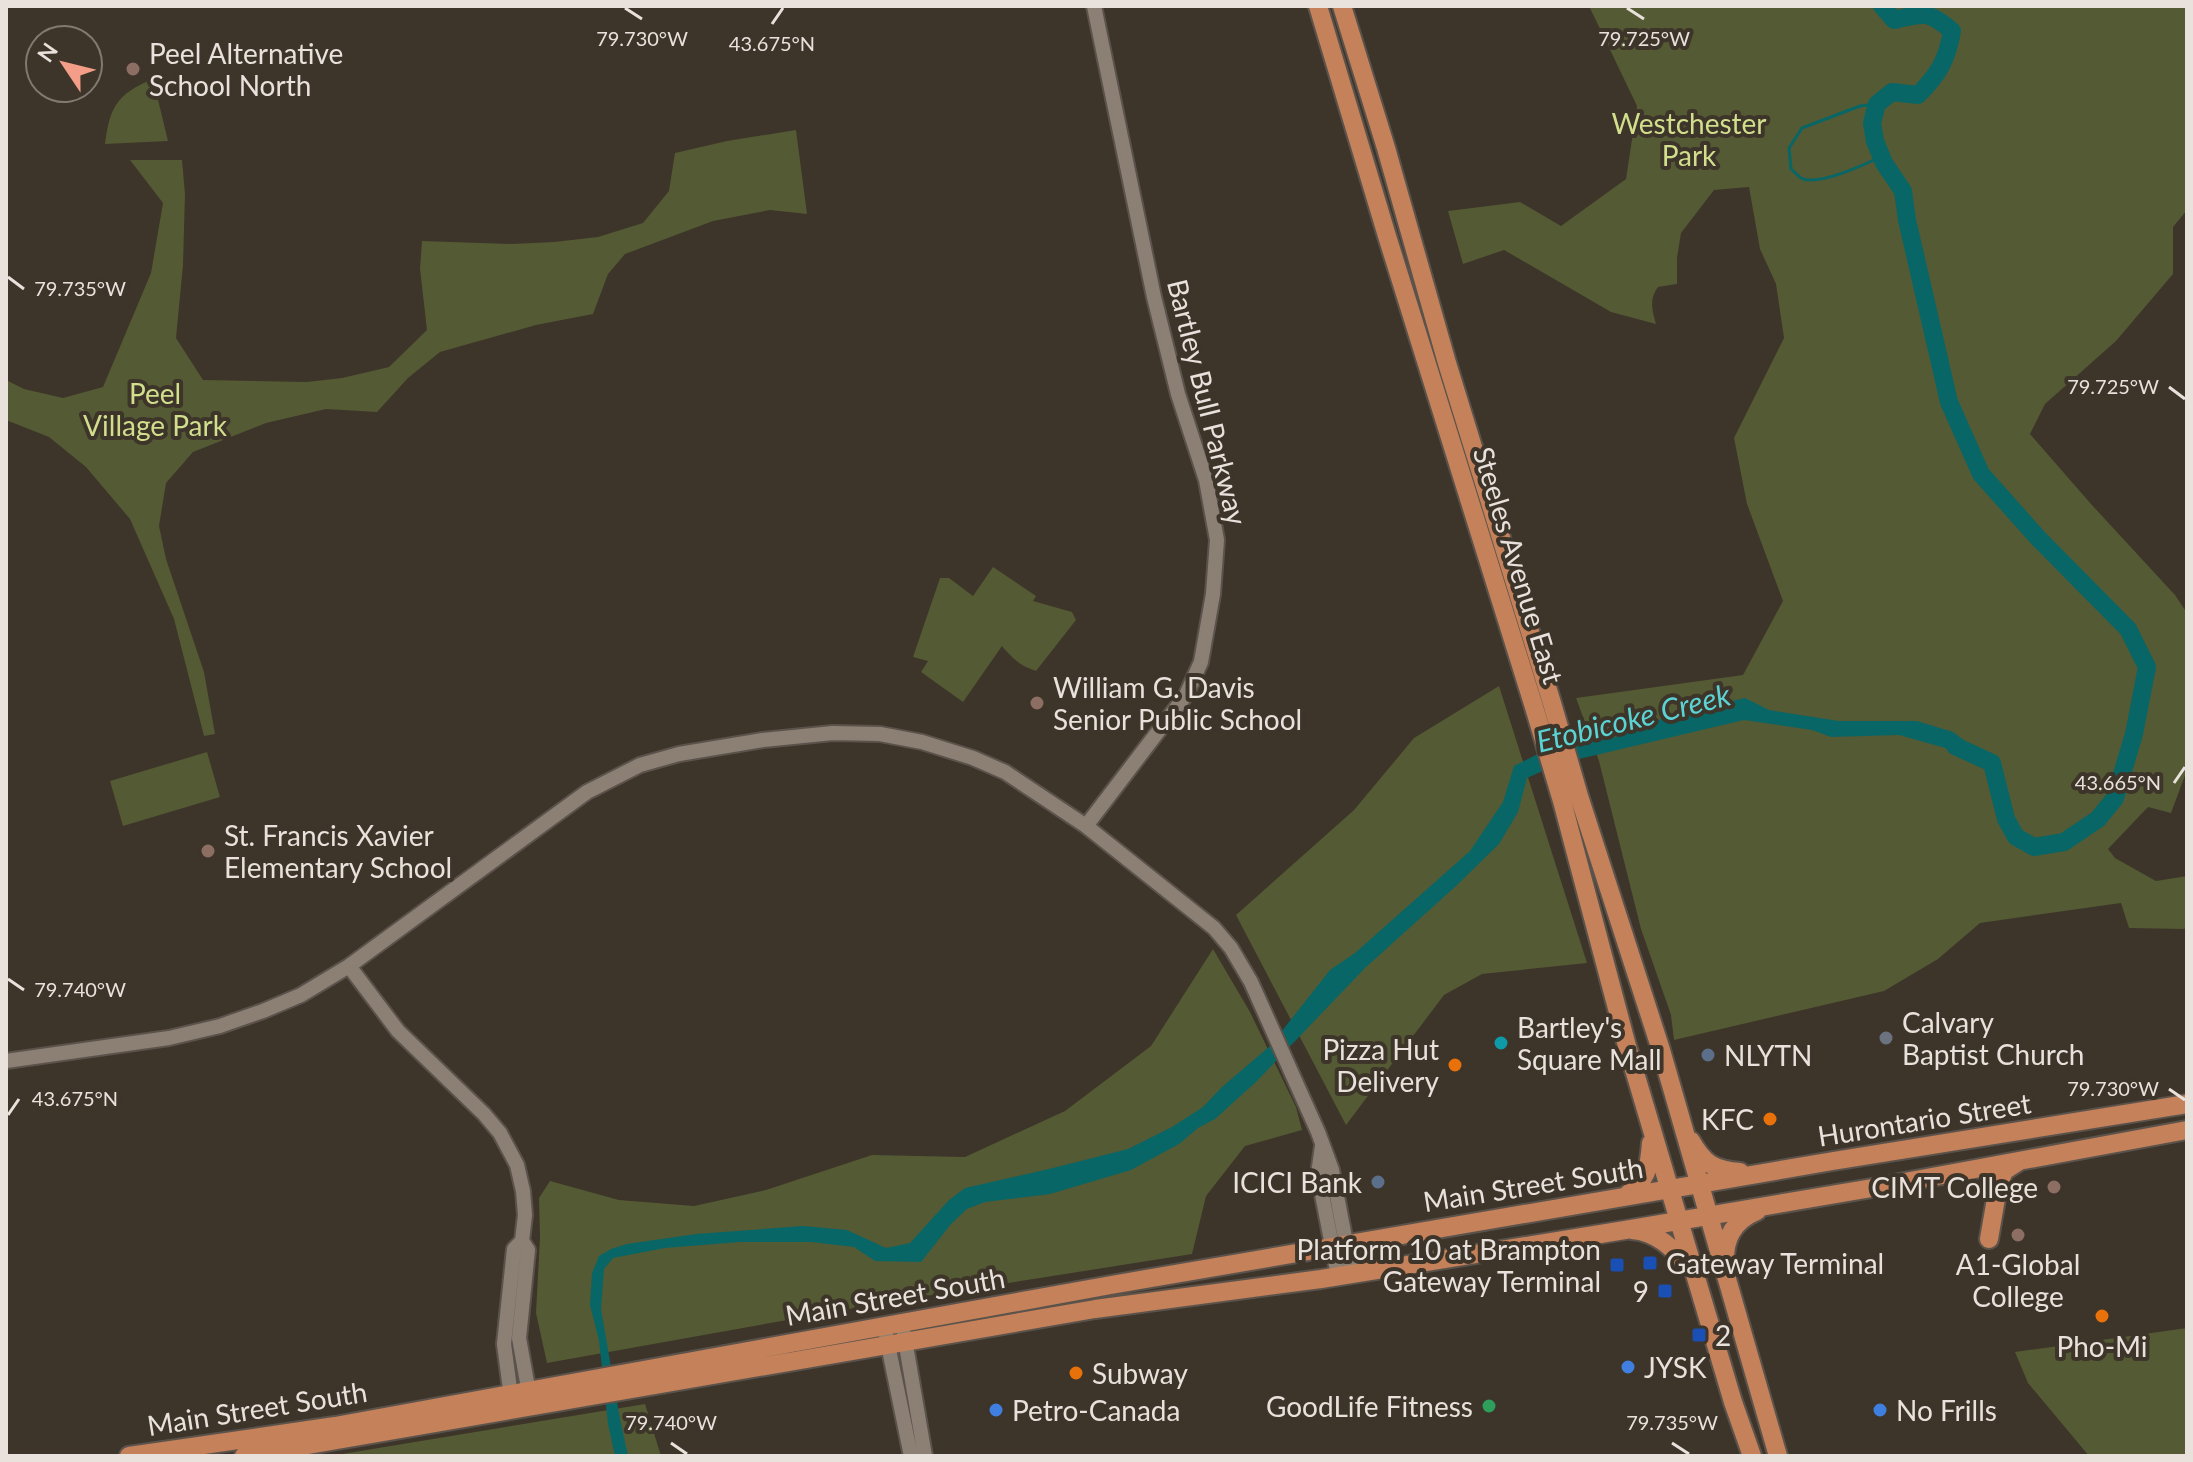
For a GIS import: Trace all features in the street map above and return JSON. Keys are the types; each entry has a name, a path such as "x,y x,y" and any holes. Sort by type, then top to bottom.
{"main road":[{"name":"Steeles Avenue East","path":"1318,6 1387,236 1543,705"},
{"name":"Steeles Avenue East","path":"1342,6 1386,148 1570,799 1627,1046 1733,1402 1755,1454"},
{"name":"Steeles Avenue East","path":"1570,799 1661,1050 1778,1456"},
{"name":"Hurontario Street","path":"1670,1190 2187,1104"},
{"path":"1681,1124 1704,1160 1713,1166 1721,1170 1763,1174"},
{"path":"1623,1198 1645,1177 1649,1167 1652,1128"},
{"name":"Hurontario Street","path":"1679,1220 2187,1130"},
{"path":"1989,1239 1998,1187 2004,1171 2020,1161"},
{"name":"Main Street South","path":"637,1380 892,1324 1670,1190"},
{"path":"1725,1278 1725,1251 1733,1227 1749,1214 1774,1204"},
{"name":"Main Street South","path":"244,1456 581,1389 896,1344 1095,1309 1345,1275 1679,1220"},
{"path":"1483,1221 1489,1251"},
{"path":"1625,1230 1642,1231 1663,1241 1694,1272"},
{"name":"Main Street South","path":"129,1456 521,1400"}],"street":[{"name":"Bartley Bull Parkway","path":"1086,826 1186,695 1201,662 1213,594 1217,540 1206,480 1178,394 1154,297 1094,6"},
{"path":"6,1061 169,1038 220,1026 301,995 349,966 587,792 640,765 679,754 763,740 833,733 894,737 973,758 1005,772 1086,826 1214,928 1231,948 1251,982 1318,1132 1322,1146 1318,1174 1345,1275"},
{"path":"349,966 398,1031 484,1114 500,1133 517,1165 525,1215 522,1241 528,1250 519,1338 521,1400"},
{"path":"892,1324 925,1456"},
{"path":"896,1344 911,1456"}],"green space":[{"name":"Westchester Park","path":"1589,6 2187,6 2187,210 2173,227 2173,274 2116,341 2045,404 2030,434 2175,595 2187,613 2187,770 2171,813 2148,807 2108,849 2115,858 2156,881 2187,876 2187,926 2184,929 2129,928 2121,903 1980,923 1938,959 1884,991 1674,1040 1671,1015 1641,929 1599,761 1576,698 1743,675 1783,601 1747,504 1734,438 1784,338 1776,284 1760,249 1749,187 1714,190 1681,233 1677,284 1658,287 1653,296 1656,324 1611,312 1504,250 1463,264 1448,211 1520,202 1561,226 1626,179 1637,106"},
{"path":"153,79 168,141 105,144 117,103 131,90"},
{"name":"Peel Village Park","path":"796,130 807,214 770,210 713,221 625,254 608,274 593,314 536,325 440,352 408,378 377,412 326,409 266,423 193,452 166,483 159,526 166,559 204,672 215,734 204,736 174,619 130,519 86,467 49,437 6,420 6,380 24,389 63,398 103,387 151,273 163,203 130,160 182,160 185,194 183,265 176,338 203,380 307,382 389,367 427,330 420,269 422,241 512,244 598,237 643,223 669,191 675,153"},
{"path":"993,567 1036,596 1033,601 1072,612 1076,620 1036,671 1025,667 1002,646 963,702 921,672 928,661 913,657 940,578 949,578 973,596"},
{"path":"1499,686 1587,963 1482,974 1444,995 1346,1125 1236,915 1354,810 1414,738"},
{"path":"207,752 220,797 123,826 110,781"},
{"path":"1213,949 1250,1012 1296,1107 1302,1130 1245,1146 1206,1196 1192,1254 894,1301 547,1363 536,1313 539,1198 550,1181 619,1200 694,1206 766,1190 872,1155 965,1157 1065,1111 1151,1046"},
{"path":"2187,1328 2187,1456 2089,1456 2028,1383 2015,1352"},
{"path":"645,1404 661,1456 330,1456"}],"water":[{"path":"1745,698 1769,710 1839,721 1917,721 1953,732 1978,751 1974,756 1899,735 1831,737 1812,730 1744,720 1558,764 1527,778 1518,812 1499,844 1365,968 1256,1082 1215,1119 1179,1144 1131,1170 1050,1194 985,1202 967,1209 921,1262 875,1261 854,1247 811,1242 740,1242 665,1248 613,1258 604,1269 601,1309 628,1456 615,1456 608,1424 599,1341 590,1305 592,1273 599,1256 627,1244 696,1234 803,1226 847,1230 886,1248 910,1243 949,1200 965,1188 1128,1149 1203,1107 1270,1046 1330,970 1355,953 1470,851 1503,802 1514,766 1554,746 1616,737 1674,714"}],"waterway":[{"name":"Etobicoke Creek","path":"1882,6 1894,20 1931,16 1952,31 1945,58 1925,87 1918,95 1892,92 1877,104 1872,123 1884,163 1903,191 1949,402 1981,474 2039,539 2128,629 2147,667 2134,734 2115,798 2098,819 2064,842 2034,847 2016,837 2006,819 1992,763 1955,746"},
{"path":"1877,104 1860,106 1802,128 1789,148 1791,169 1801,178 1818,179 1842,173 1882,156"}],"place":[{"name":"Peel Alternative School North","path":"133,69"},
{"name":"William G. Davis Senior Public School","path":"1037,703"},
{"name":"St. Francis Xavier Elementary School","path":"208,851"},
{"name":"Calvary Baptist Church","path":"1886,1038"},
{"name":"Bartley's Square Mall","path":"1501,1043"},
{"name":"NLYTN","path":"1708,1055"},
{"name":"Pizza Hut Delivery","path":"1455,1065"},
{"name":"KFC","path":"1770,1119"},
{"name":"ICICI Bank","path":"1378,1182"},
{"name":"CIMT College","path":"2054,1187"},
{"name":"A1-Global College","path":"2018,1235"},
{"name":"Gateway Terminal","path":"1650,1263"},
{"name":"Platform 10 at Brampton Gateway Terminal","path":"1617,1265"},
{"name":"9","path":"1665,1291"},
{"name":"Pho-Mi","path":"2102,1316"},
{"name":"2","path":"1699,1335"},
{"name":"JYSK","path":"1628,1367"},
{"name":"Subway","path":"1076,1373"},
{"name":"GoodLife Fitness","path":"1489,1406"},
{"name":"Petro-Canada","path":"996,1410"},
{"name":"No Frills","path":"1880,1410"}]}
